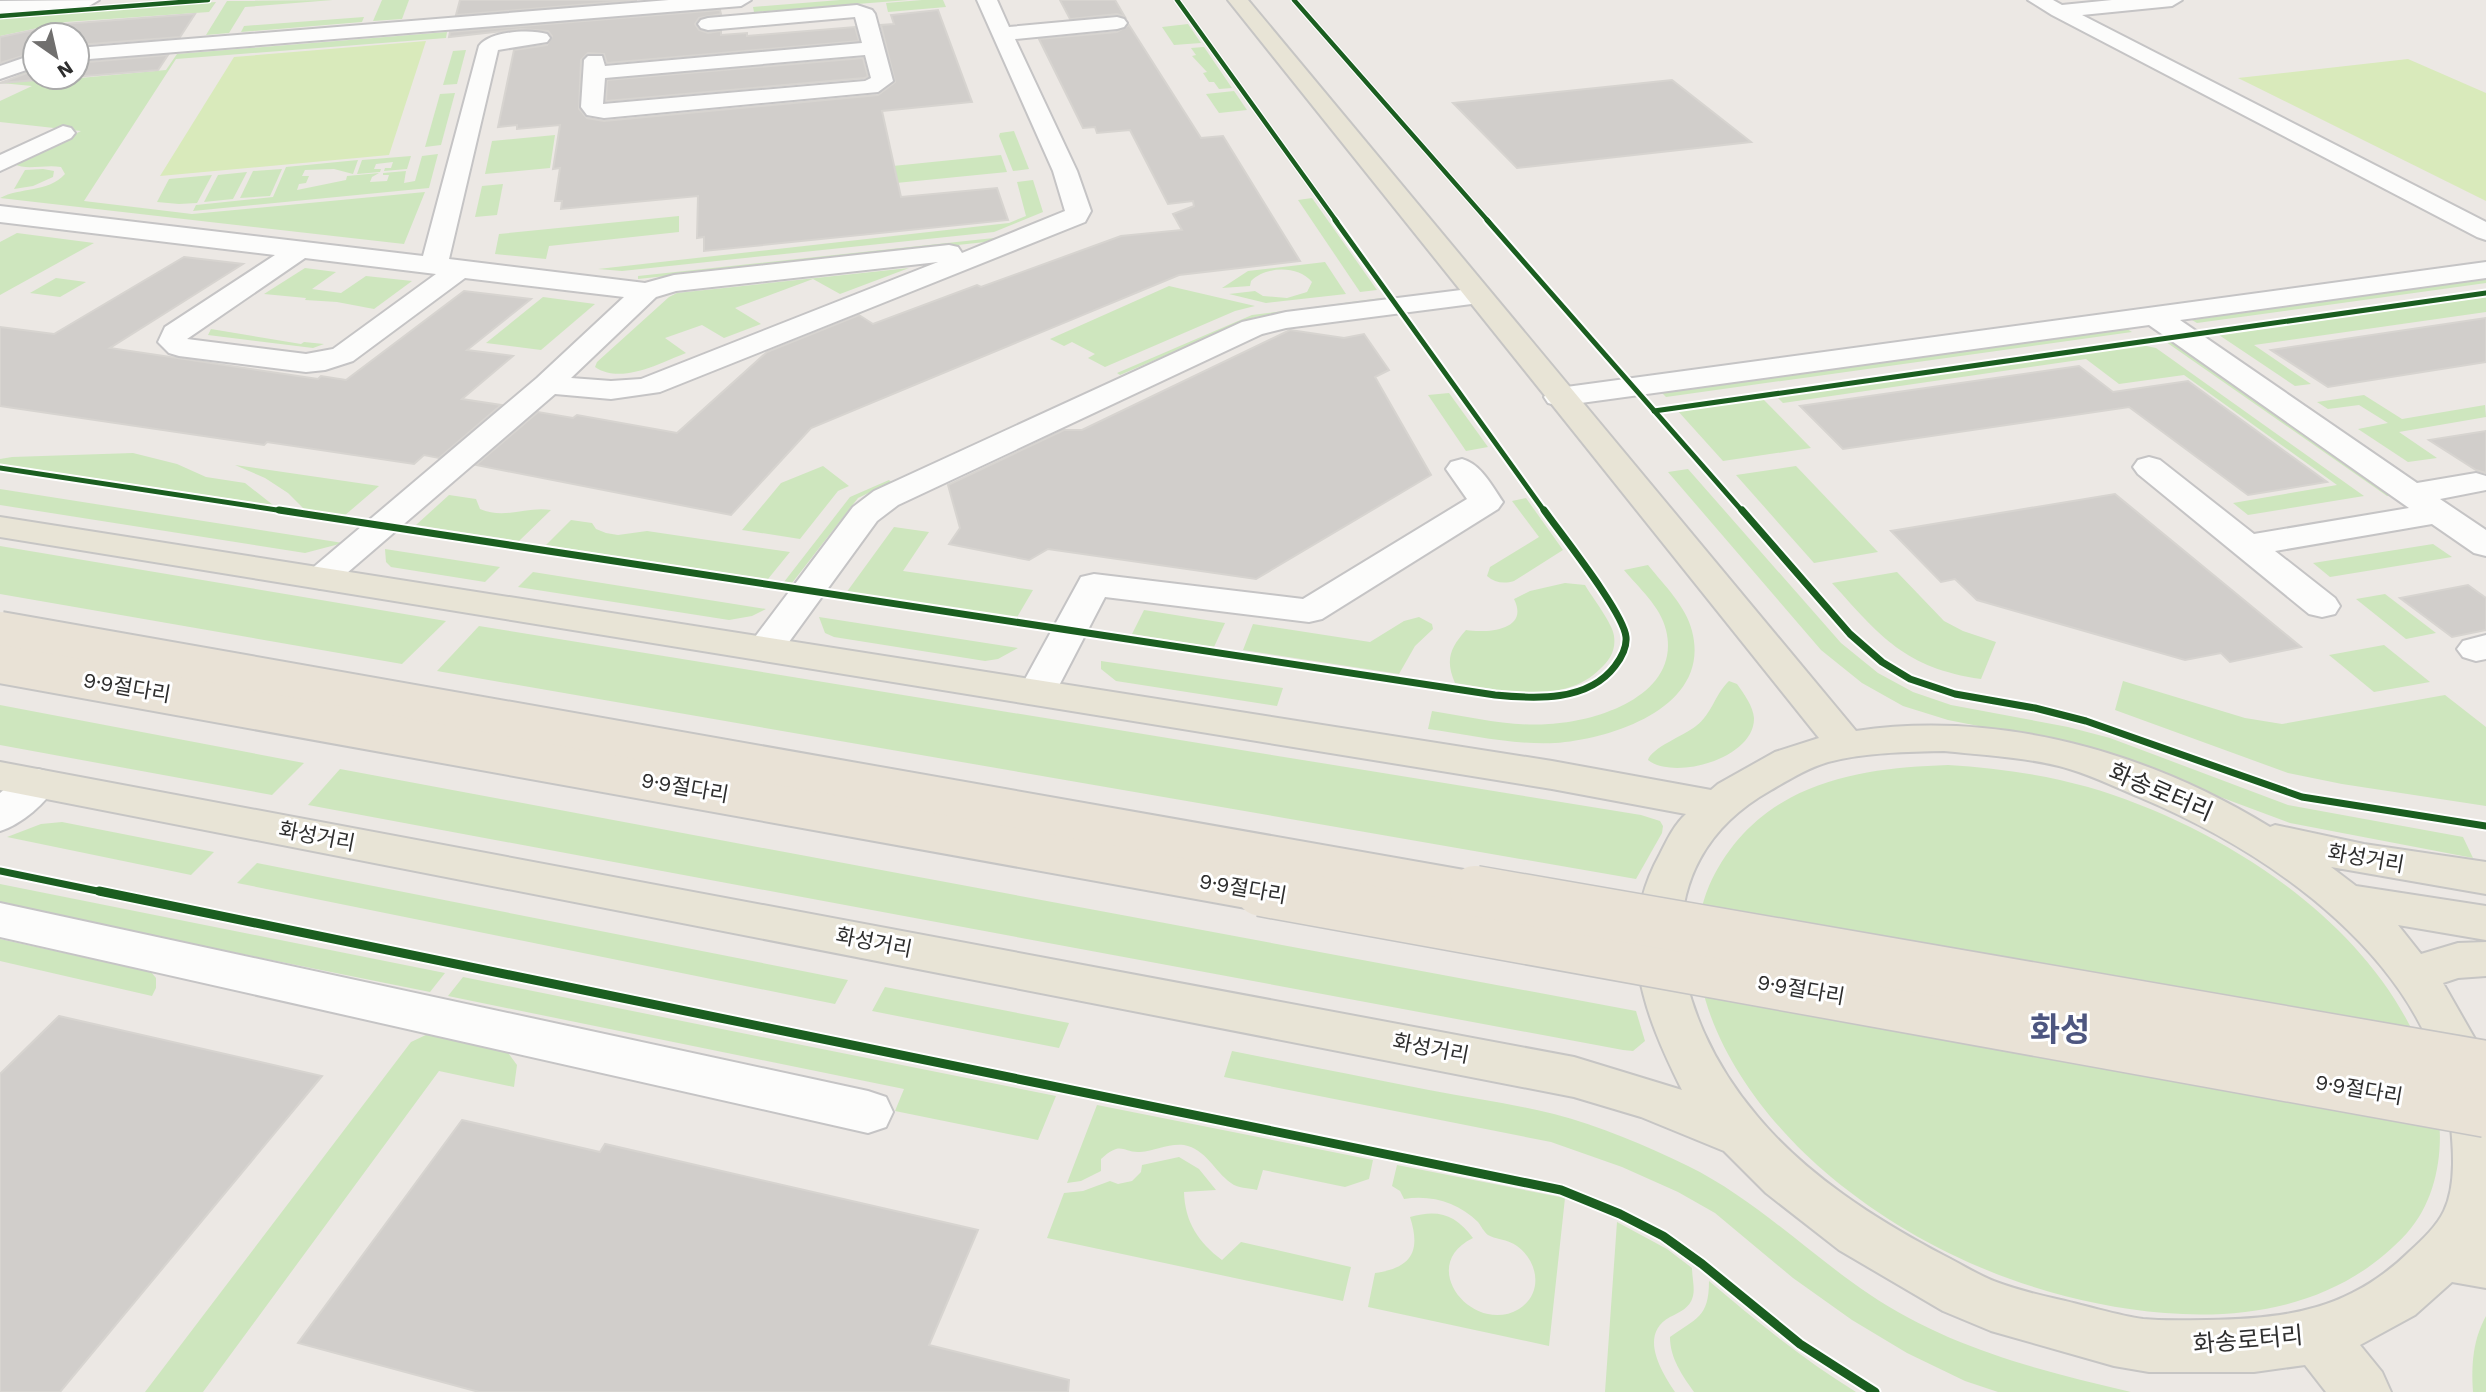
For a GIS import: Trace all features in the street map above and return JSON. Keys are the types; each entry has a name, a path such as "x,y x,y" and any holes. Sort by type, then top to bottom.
{"highway":[{"name":"9·9절다리","path":"0,631 1169,839 2486,1066"},
{"name":"9·9절다리","path":"0,664 2486,1112"}],"main road":[{"path":"1238,0 1846,746"},
{"path":"0,527 1552,775 1715,806"},
{"name":"화송로터리","path":"1944,738 2058,752 2168,791 2295,862 2342,900 2375,930 2416,977 2442,1021 2464,1067 2477,1118 2478,1167 2464,1260 2355,1320 2298,1340 2225,1346 2144,1346 2063,1327 1978,1301 1905,1263 1835,1220 1776,1170 1741,1135 1716,1103 1693,1064 1669,1014 1658,962 1658,916 1668,874 1688,838 1715,806 1751,781 1791,760 1846,746 1889,740 1944,738"},
{"name":"화성거리","path":"19,780 1561,1074 1651,1100 1741,1135"},
{"name":"화성거리","path":"2247,833 2364,859 2486,878"},
{"path":"2342,900 2486,923"},
{"path":"2416,977 2432,967 2459,959 2486,959"},
{"path":"2315,1334 2362,1392"}],"street":[{"path":"0,7 89,0"},
{"path":"548,384 610,391 630,391 649,386 1076,217 1078,211 1065,171 987,0"},
{"path":"2038,0 2486,232"},
{"path":"2059,11 2172,0"},
{"path":"91,53 734,14 857,11 865,14 872,39 882,81 870,87 604,111 592,107 595,58 872,39"},
{"path":"691,25 734,14"},
{"path":"1002,34 1117,23"},
{"path":"301,249 176,333 172,342 178,347 306,363 343,355 447,267 489,46 502,41 556,37"},
{"path":"0,73 21,65"},
{"path":"0,164 63,133"},
{"path":"5,217 301,249 646,291 674,283 999,248"},
{"path":"1559,397 2486,270"},
{"path":"321,578 548,384 646,291"},
{"path":"765,649 865,514 886,498 1252,328 1286,320 1477,296"},
{"path":"2154,315 2486,547"},
{"path":"2149,467 2322,606"},
{"path":"1037,692 1094,585 1309,611 1486,502 1462,469"},
{"path":"2411,494 2476,483"},
{"path":"2247,546 2438,513"},
{"path":"0,816 19,780"},
{"path":"0,919 868,1112"}],"green space":[{"path":"333,0 245,7 229,33 206,35 227,1"},
{"path":"382,0 409,0 402,19 373,21"},
{"path":"840,0 908,0 754,12 753,7"},
{"path":"943,0 946,7 888,12 886,3"},
{"path":"216,2 209,12 80,21 21,21 21,32 0,36 0,17"},
{"path":"364,17 362,22 241,32 244,26"},
{"path":"1188,24 1201,43 1174,45 1162,27"},
{"path":"447,32 446,38 176,59 84,201 192,214 425,192 404,244 0,198 58,180 65,174 61,167 25,167 14,164 81,131 0,122 0,101 21,91 91,91 91,77 166,70 177,54"},
{"path":"426,41 389,155 160,176 234,57"},
{"path":"1204,47 1232,88 1219,89 1214,82 1209,82 1203,73 1207,72 1192,56 1196,55 1191,48"},
{"path":"466,50 457,84 443,85 453,51"},
{"path":"2408,59 2486,93 2486,201 2238,78"},
{"path":"21,74 21,85 1,83"},
{"path":"1234,91 1247,110 1219,113 1206,94"},
{"path":"455,93 441,145 425,147 440,94"},
{"path":"1014,131 1029,169 1013,171 999,136 1000,133"},
{"path":"555,135 550,168 485,174 492,141"},
{"path":"438,154 429,188 193,211 196,205 273,197 286,167 358,160 353,174 334,169 305,170 302,176 309,176 306,183 299,184 297,190 346,180 347,176 379,173 372,177 370,182 387,181 389,175 383,173 406,171 404,183 415,181 422,156"},
{"path":"1001,155 1007,172 876,185 873,168"},
{"path":"411,156 407,169 384,171 385,168 391,168 393,162 376,164 374,169 381,169 380,172 357,174 362,160"},
{"path":"282,169 270,196 240,198 253,171"},
{"path":"25,170 54,171 53,177 33,186 14,189"},
{"path":"247,172 233,199 204,202 218,175"},
{"path":"212,175 197,203 157,202 169,179"},
{"path":"1033,180 1043,212 994,232 622,271 598,269 1009,223 1026,216 1017,182"},
{"path":"503,184 497,215 475,217 482,186"},
{"path":"1312,198 1377,290 1360,292 1298,200"},
{"path":"679,216 679,232 549,246 546,259 495,254 499,234"},
{"path":"17,233 94,243 0,295 0,242"},
{"path":"1013,233 995,241 638,279 638,276 994,238"},
{"path":"1325,262 1346,294 1266,303 1229,294 1255,291 1263,296 1287,298 1307,292 1312,282 1306,276 1291,270 1265,272 1251,281 1250,286 1222,288 1248,271"},
{"path":"305,268 336,272 312,289 341,293 366,276 412,281 374,309 264,294"},
{"path":"909,268 840,294 813,279 735,308 761,324 724,338 702,325 665,338 686,353 653,367 617,374 595,367 597,362 669,297 677,293"},
{"path":"56,278 86,282 60,297 30,293"},
{"path":"2486,279 2486,283 2197,323 2192,320"},
{"path":"1169,286 1255,306 1235,311 1105,367 1088,358 1095,354 1072,342 1064,346 1050,339"},
{"path":"543,297 595,304 541,350 486,343"},
{"path":"2486,297 2486,312 2254,345 2311,384 2295,386 2219,335"},
{"path":"1382,298 1384,301 1255,317 1120,375 1117,373 1252,315"},
{"path":"211,329 301,344 324,344 313,348 208,335"},
{"path":"2127,329 2132,332 1666,397 1662,393"},
{"path":"2173,340 2395,495 2387,496 2166,342"},
{"path":"2137,344 2156,348 2364,496 2248,515 2233,503 2337,485 2184,375 2119,384 2086,359 1783,403 1776,396"},
{"path":"1449,393 1488,447 1466,451 1428,395"},
{"path":"2364,395 2402,419 2485,405 2486,417 2399,432 2437,458 2408,462 2358,429 2388,423 2359,405 2328,409 2317,402"},
{"path":"1762,398 1811,448 1723,461 1677,410"},
{"path":"133,453 177,464 206,477 245,483 273,505 0,464 0,459 12,457"},
{"path":"235,465 379,486 344,516 305,510 288,493 265,478"},
{"path":"823,466 849,486 838,491 800,539 742,530 781,483"},
{"path":"1796,466 1878,552 1814,563 1736,475"},
{"path":"1688,469 1841,643 1878,673 1913,692 1951,705 2068,727 2110,738 2288,805 2463,837 2473,858 2290,823 2145,769 2065,743 1948,720 1903,706 1862,683 1821,650 1668,472"},
{"path":"889,480 891,482 858,498 792,583 784,582 850,497"},
{"path":"0,489 343,543 305,553 0,505"},
{"path":"449,495 476,499 480,509 489,512 551,510 519,541 416,525"},
{"path":"1526,498 1563,550 1514,581 1496,581 1487,576 1490,567 1539,537 1512,501"},
{"path":"571,520 592,523 596,529 618,535 647,531 790,552 768,579 546,545"},
{"path":"894,527 929,532 903,571 1033,590 1016,619 846,593"},
{"path":"2433,544 2452,557 2330,577 2313,563"},
{"path":"0,546 446,621 402,664 0,594"},
{"path":"385,549 500,567 485,582 391,567 386,562"},
{"path":"1648,565 1685,613 1692,631 1694,657 1687,680 1672,699 1652,714 1629,726 1603,734 1555,743 1507,741 1428,729 1432,711 1534,725 1590,718 1632,701 1649,688 1661,672 1668,653 1666,630 1659,613 1624,570"},
{"path":"533,572 766,609 752,616 729,620 518,587"},
{"path":"1897,572 1944,621 1963,631 1996,642 1981,679 1955,674 1913,658 1881,634 1832,583"},
{"path":"1565,583 1585,585 1613,631 1613,650 1600,669 1585,681 1550,692 1511,691 1455,683 1450,668 1451,655 1466,630 1504,628 1516,618 1514,599 1530,591"},
{"path":"2385,594 2436,633 2406,639 2356,599"},
{"path":"1144,610 1225,623 1214,647 1132,634"},
{"path":"819,617 1018,648 998,659 985,661 834,637 825,633"},
{"path":"1419,617 1432,624 1433,629 1415,646 1399,674 1243,650 1253,624 1370,642 1404,621"},
{"path":"479,626 1641,815 1660,821 1663,826 1662,833 1636,879 437,671"},
{"path":"2384,645 2430,682 2374,692 2329,655"},
{"path":"1101,661 1283,688 1277,706 1116,681 1101,669"},
{"path":"1729,681 1737,684 1748,700 1754,718 1751,732 1742,744 1711,762 1694,766 1660,766 1648,760 1655,751 1701,721"},
{"path":"2123,681 2245,718 2282,724 2445,695 2486,727 2486,806 2288,773 2115,710"},
{"path":"0,705 304,763 272,795 0,745"},
{"path":"1948,765 2053,778 2142,806 2197,831 2250,861 2300,897 2346,938 2384,984 2414,1034 2438,1107 2440,1146 2434,1183 2418,1218 2382,1257 2355,1276 2327,1290 2296,1302 2265,1309 2232,1313 2165,1313 2075,1298 1988,1270 1946,1252 1906,1230 1831,1177 1773,1119 1724,1047 1708,1007 1699,967 1698,926 1709,886 1742,835 1764,815 1790,798 1847,777 1907,767"},
{"path":"340,769 1636,1011 1645,1041 1633,1051 1623,1050 308,805"},
{"path":"62,822 214,852 191,875 7,837 41,824"},
{"path":"257,863 848,980 835,1004 237,883"},
{"path":"0,884 445,973 430,992 0,905"},
{"path":"0,939 151,972 156,978 156,988 152,996 0,961"},
{"path":"463,977 1056,1096 1038,1140 895,1111 904,1089 448,996"},
{"path":"885,987 1069,1023 1059,1048 872,1011"},
{"path":"430,1033 506,1050 517,1065 514,1087 439,1071 203,1392 145,1392 411,1042"},
{"path":"1232,1051 1524,1107 1605,1130 1713,1179 1759,1210 1869,1294 1931,1329 2028,1366 2131,1392 1998,1392 1965,1381 1907,1353 1852,1320 1793,1278 1715,1213 1678,1192 1622,1167 1551,1142 1224,1077"},
{"path":"1097,1105 1373,1160 1369,1179 1345,1187 1263,1170 1257,1190 1243,1188 1231,1183 1192,1147 1178,1145 1140,1152 1113,1150 1101,1159 1101,1171 1081,1181 1067,1183"},
{"path":"1179,1157 1199,1169 1216,1190 1184,1192 1190,1222 1214,1253 1222,1260 1241,1242 1351,1267 1343,1301 1047,1238 1064,1193 1083,1191 1110,1181 1118,1184 1132,1181 1141,1172 1142,1165"},
{"path":"1397,1165 1565,1198 1549,1346 1368,1307 1375,1273 1398,1267 1410,1256 1414,1239 1410,1217 1420,1215 1437,1214 1453,1219 1473,1238 1456,1250 1449,1265 1450,1280 1457,1294 1469,1306 1485,1313 1502,1315 1519,1309 1527,1302 1535,1286 1530,1260 1517,1246 1488,1235 1470,1215 1453,1205 1434,1199 1404,1199 1400,1191 1392,1186"},
{"path":"1617,1222 1667,1249 1692,1268 1694,1290 1690,1304 1661,1324 1654,1342 1659,1363 1675,1392 1605,1392"},
{"path":"1709,1281 1780,1339 1856,1392 1694,1392 1674,1359 1670,1337 1694,1321 1704,1310"},
{"path":"2486,1316 2486,1392 2473,1392 2474,1352"}],"building":[{"path":"460,0 637,0 456,15"},
{"path":"1060,0 1115,0 1125,17 1117,14 1070,19"},
{"path":"720,10 721,14 699,18 695,24 699,30 708,33 721,31 721,35 747,33 747,36 855,27 859,41 607,63 604,54 588,53 581,60 579,109 587,118 604,121 878,95 895,82 881,25 894,24 891,15 938,10 972,102 882,111 901,197 997,188 1008,220 704,251 704,237 697,238 698,196 561,209 562,201 555,201 560,168 553,169 560,125 517,129 517,125 498,127 514,50 547,45 552,36 548,31 521,29 449,37 450,32"},
{"path":"195,14 180,37 91,44 91,22"},
{"path":"1129,25 1201,138 1223,136 1300,261 1179,275 811,428 731,515 476,465 538,412 573,418 577,415 677,433 767,352 859,315 873,324 1121,236 1182,230 1173,214 1194,206 1193,201 1168,204 1130,130 1097,133 1095,127 1083,128 1039,39 1117,32"},
{"path":"21,33 21,56 0,63 0,37"},
{"path":"168,55 158,70 91,76 91,62"},
{"path":"863,58 868,77 864,78 606,101 607,80"},
{"path":"21,75 21,81 0,83"},
{"path":"1672,80 1751,142 1517,168 1453,103"},
{"path":"184,257 243,264 110,348 318,379 321,376 346,380 464,291 531,299 467,350 513,356 462,399 501,405 439,458 424,455 414,464 0,406 0,327 54,334"},
{"path":"2486,318 2486,362 2328,387 2271,350"},
{"path":"1290,330 1344,338 1364,334 1389,370 1375,377 1431,475 1256,579 1048,549 1029,560 949,544 960,528 948,485 1064,430 1082,430"},
{"path":"2079,366 2113,392 2188,381 2327,482 2248,495 2129,407 1843,449 1800,406"},
{"path":"2486,431 2486,473 2476,470 2429,440"},
{"path":"2115,494 2301,647 2230,662 2221,653 2185,660 1977,600 1955,579 1941,582 1891,531"},
{"path":"2468,585 2486,598 2486,630 2452,637 2400,598"},
{"path":"59,1016 322,1076 60,1392 0,1392 0,1074"},
{"path":"462,1120 600,1152 605,1144 978,1230 929,1345 1069,1380 1068,1392 479,1392 298,1343"}],"cycle path":[{"path":"0,16 208,0"},
{"path":"0,468 1495,695 1546,697 1580,691 1596,684 1609,674 1619,661 1626,642 1626,635 1616,614 1590,574 1177,0"},
{"path":"1294,0 1850,634 1882,662 1910,679 1955,694 2035,708 2086,721 2302,797 2486,826"},
{"path":"1654,411 2486,293"},
{"path":"0,871 1561,1190 1620,1214 1663,1236 1702,1264 1800,1344 1875,1392"}],"district":[{"name":"화성","path":"2060,1029"}]}
